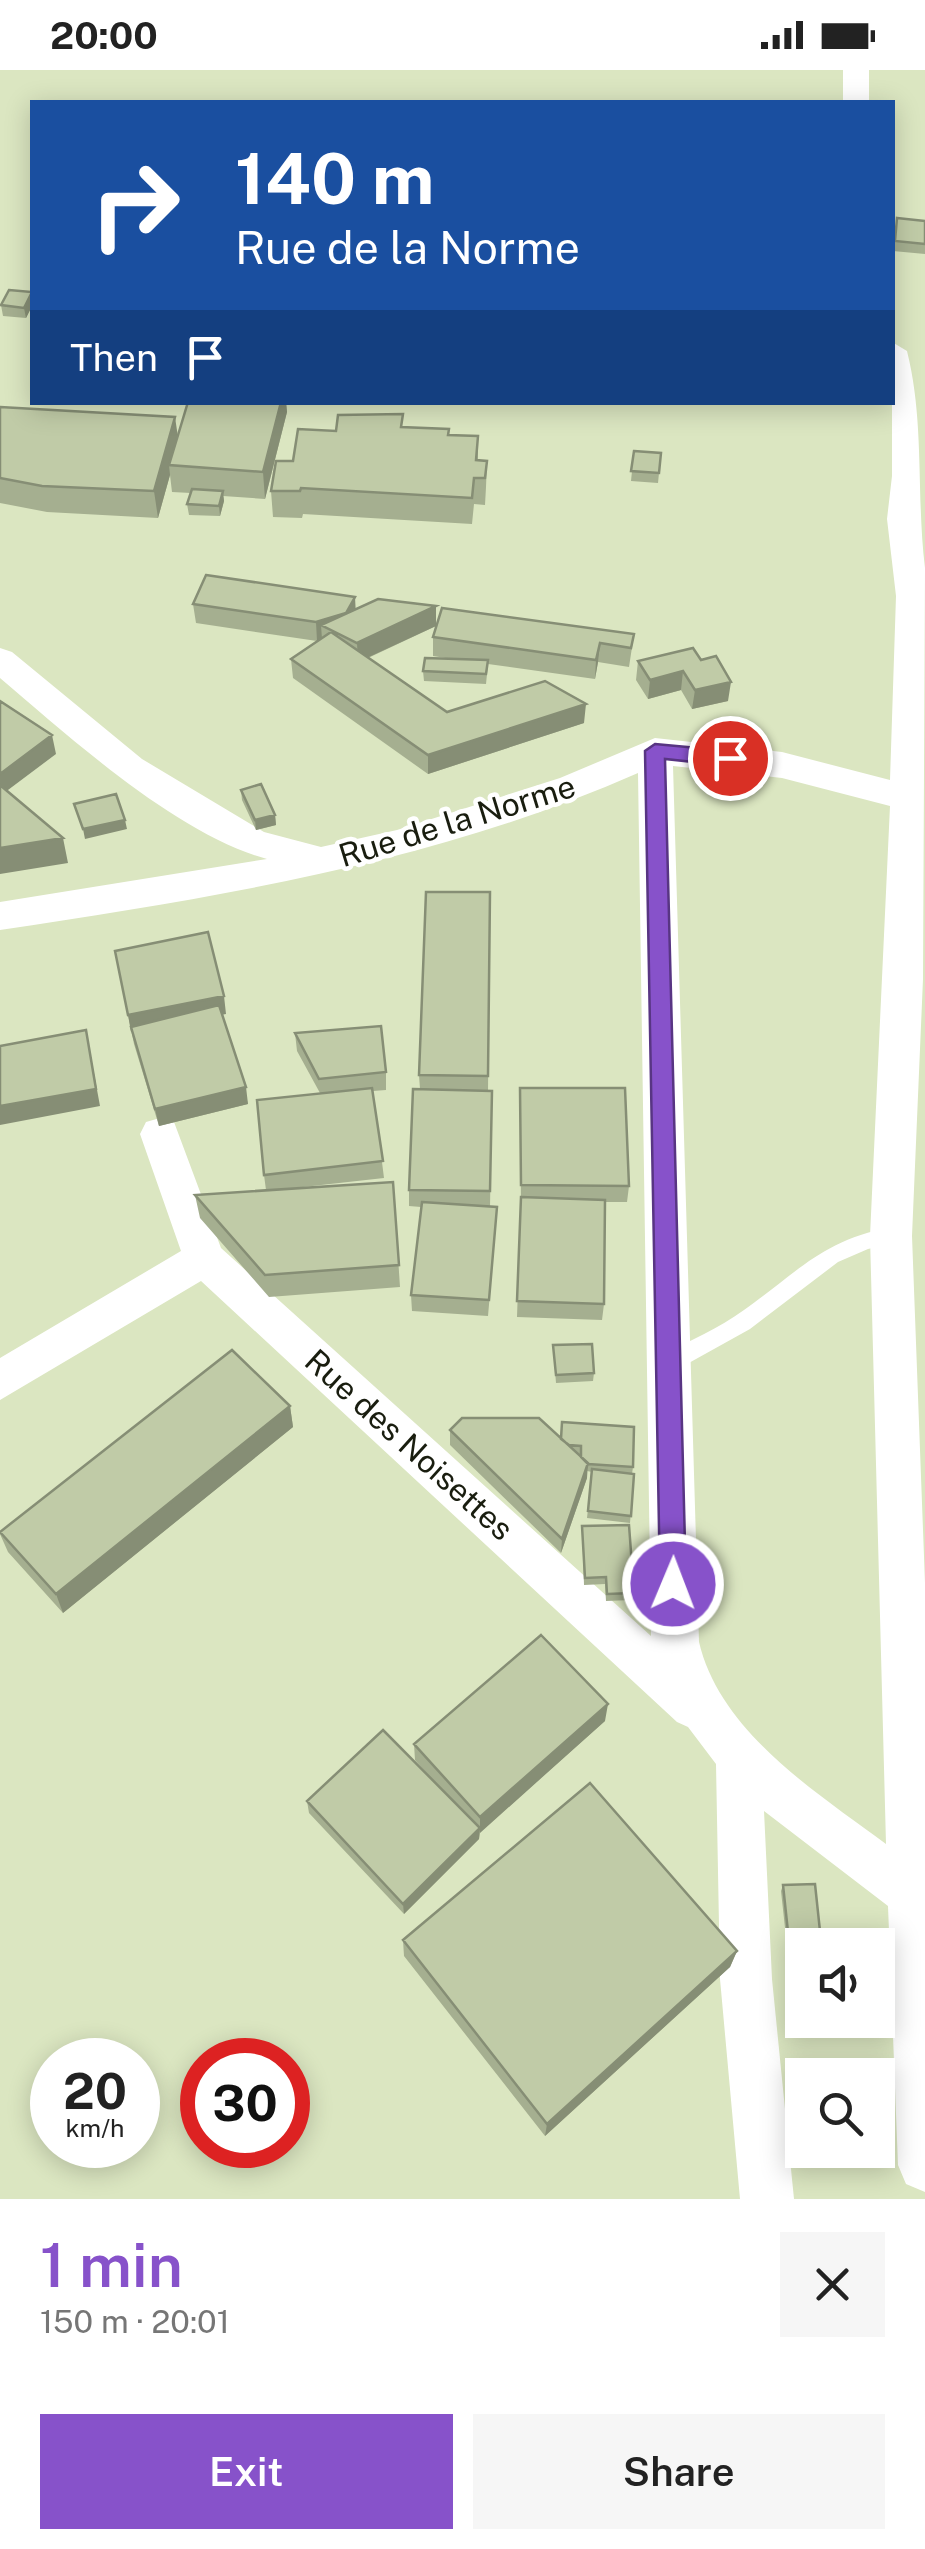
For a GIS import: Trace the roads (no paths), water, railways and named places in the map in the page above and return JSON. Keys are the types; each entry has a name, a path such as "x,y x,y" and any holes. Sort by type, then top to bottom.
{"street":[{"path":"856,70 856,100"},
{"path":"895,361 904,391 908,476 904,538 912,596 904,979 911,1054 892,1236 912,1894 925,2166"},
{"path":"0,660 130,768 254,842 325,861"},
{"path":"655,751 675,1554 672,1615 690,1689 725,1739 767,2199"},
{"name":"Rue de la Norme","path":"0,916 222,883 325,861 503,812 655,751 782,765 907,797"},
{"name":"Rue des Noisettes","path":"160,1134 204,1258 725,1739 912,1894"},
{"path":"0,1381 204,1258"}],"lane":[{"path":"670,1362 754,1314 820,1258 857,1240 892,1236"}]}
